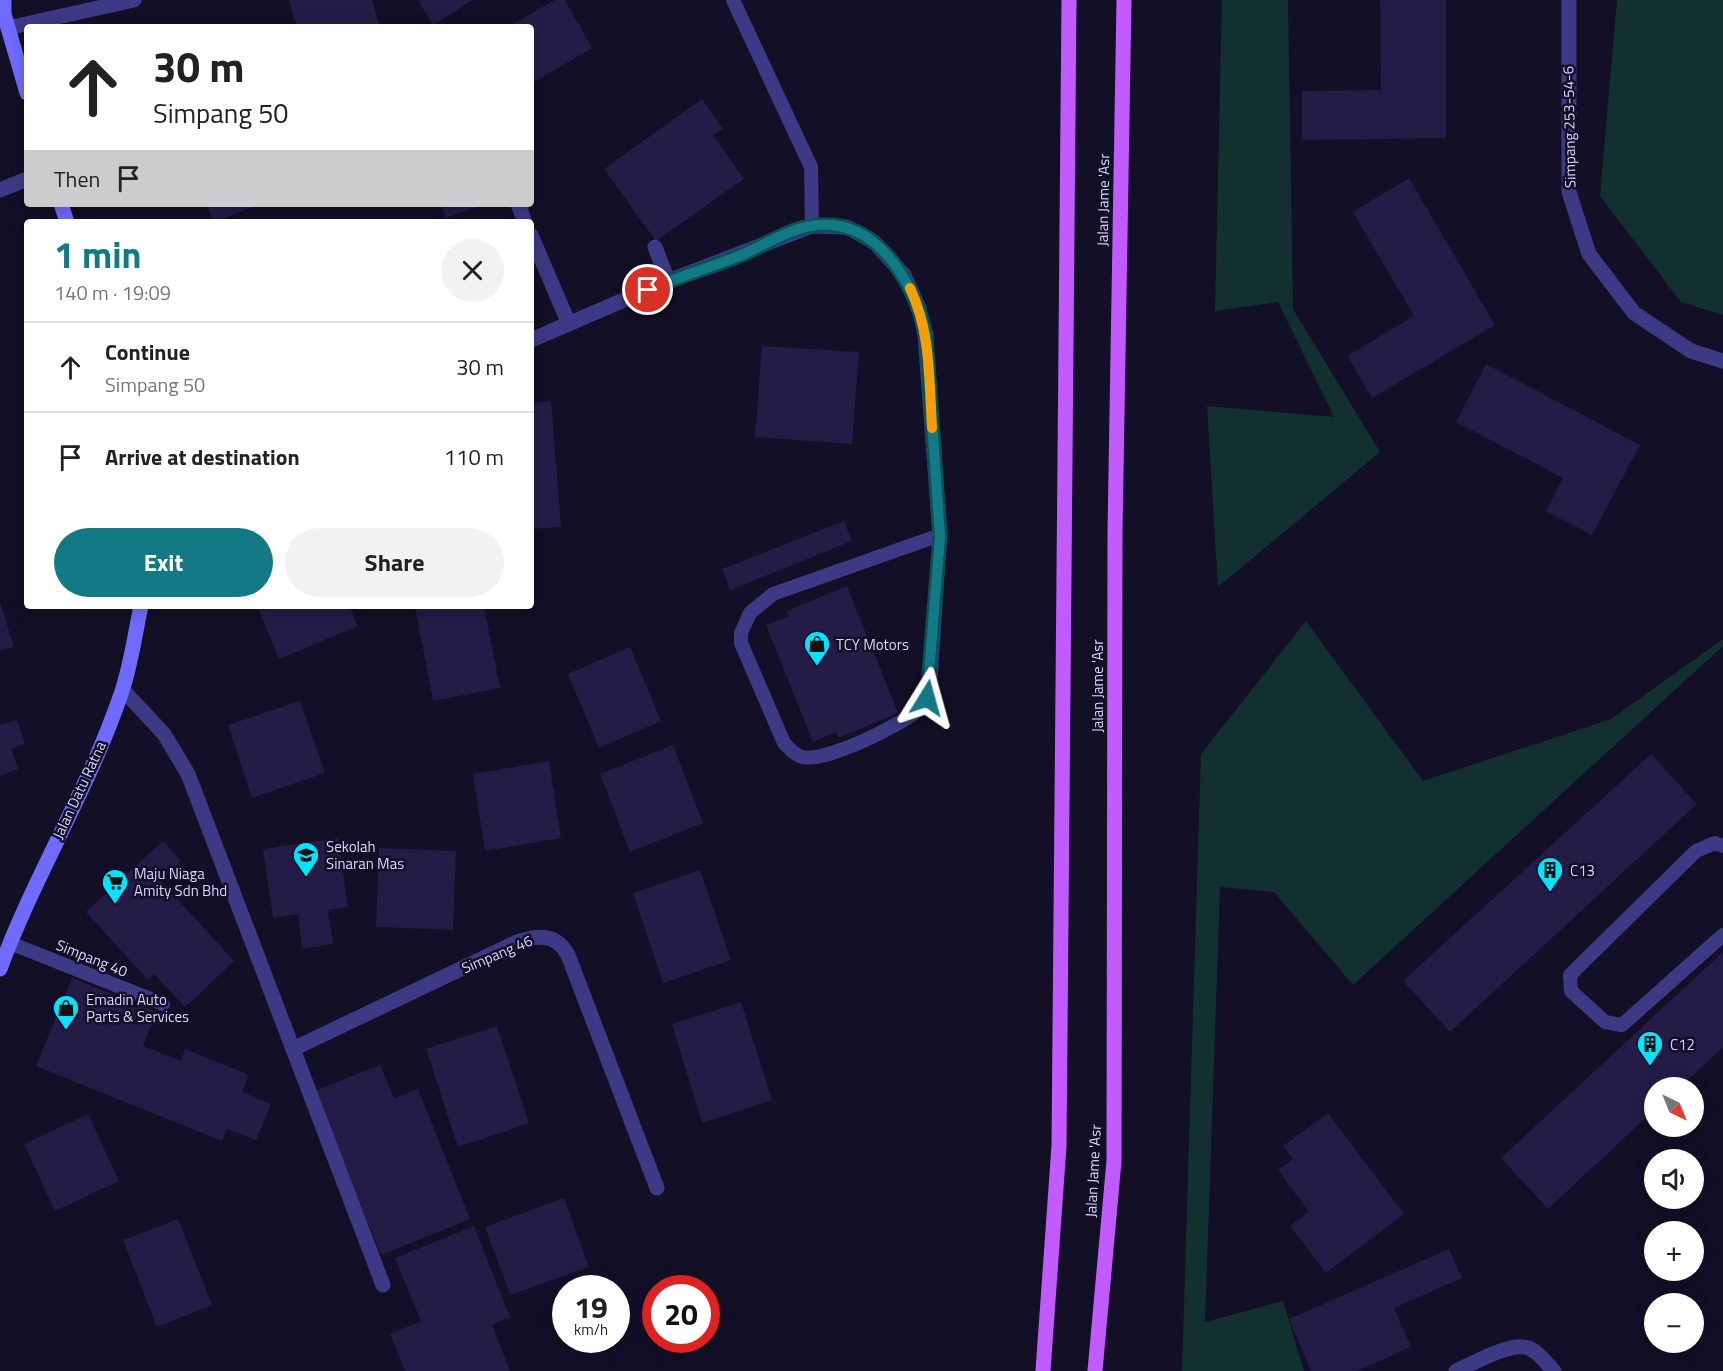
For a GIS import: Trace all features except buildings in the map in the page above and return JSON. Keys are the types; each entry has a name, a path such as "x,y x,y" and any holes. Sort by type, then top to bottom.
{"main road":[{"path":"1043,1371 1059,1146 1069,0"},
{"name":"Jalan Jame 'Asr","path":"1095,1371 1114,1161 1115,531 1124,0"},
{"path":"4,12 24,82"},
{"name":"Jalan Datu Ratna","path":"0,969 95,762 123,690 140,609"}],"street":[{"path":"4,12 134,0"},
{"name":"Simpang 253-54-6","path":"1569,0 1569,192 1589,254 1634,313 1691,351 1723,361"},
{"path":"0,190 24,180"},
{"path":"534,339 668,281 812,226 846,227 874,242 904,275 919,308 926,335 940,536"},
{"path":"534,242 569,324"},
{"path":"655,247 668,281"},
{"path":"123,690 164,734 188,774 384,1285"},
{"name":"Simpang 46","path":"293,1049 517,942 535,936 549,938 562,944 568,955 657,1188"},
{"path":"1456,1371 1509,1349 1525,1347 1539,1355 1554,1371"}],"lane":[{"path":"733,0 811,167 812,226"},
{"path":"940,536 930,688 921,707 905,719 822,757 800,757 792,752 784,742 741,643 741,633 750,613 773,594 940,536"},
{"path":"1723,846 1715,843 1696,851 1570,975 1571,991 1605,1022 1622,1025 1723,935"},
{"name":"Simpang 40","path":"10,943 163,1004"}],"green space":[{"path":"1222,0 1288,0 1293,309 1380,452 1218,587 1207,406 1334,417 1278,302 1215,311"},
{"path":"1617,0 1723,0 1723,315 1681,302 1600,196"},
{"path":"1306,621 1423,781 1611,719 1723,639 1723,646 1353,985 1274,892 1220,887 1205,1322 1283,1301 1304,1371 1182,1371 1201,754"}],"slow traffic":[{"path":"910,288 919,308 926,335 932,428"}],"place":[{"name":"TCY Motors","path":"817,667"},
{"name":"Sekolah Sinaran Mas","path":"306,878"},
{"name":"C13","path":"1550,893"},
{"name":"Maju Niaga Amity Sdn Bhd","path":"115,905"},
{"name":"Emadin Auto Parts & Services","path":"66,1031"},
{"name":"C12","path":"1650,1067"}],"route":[{"path":"648,290 812,226 846,227 874,242 904,275 919,308 926,335 940,536 930,688 927,698"}]}
